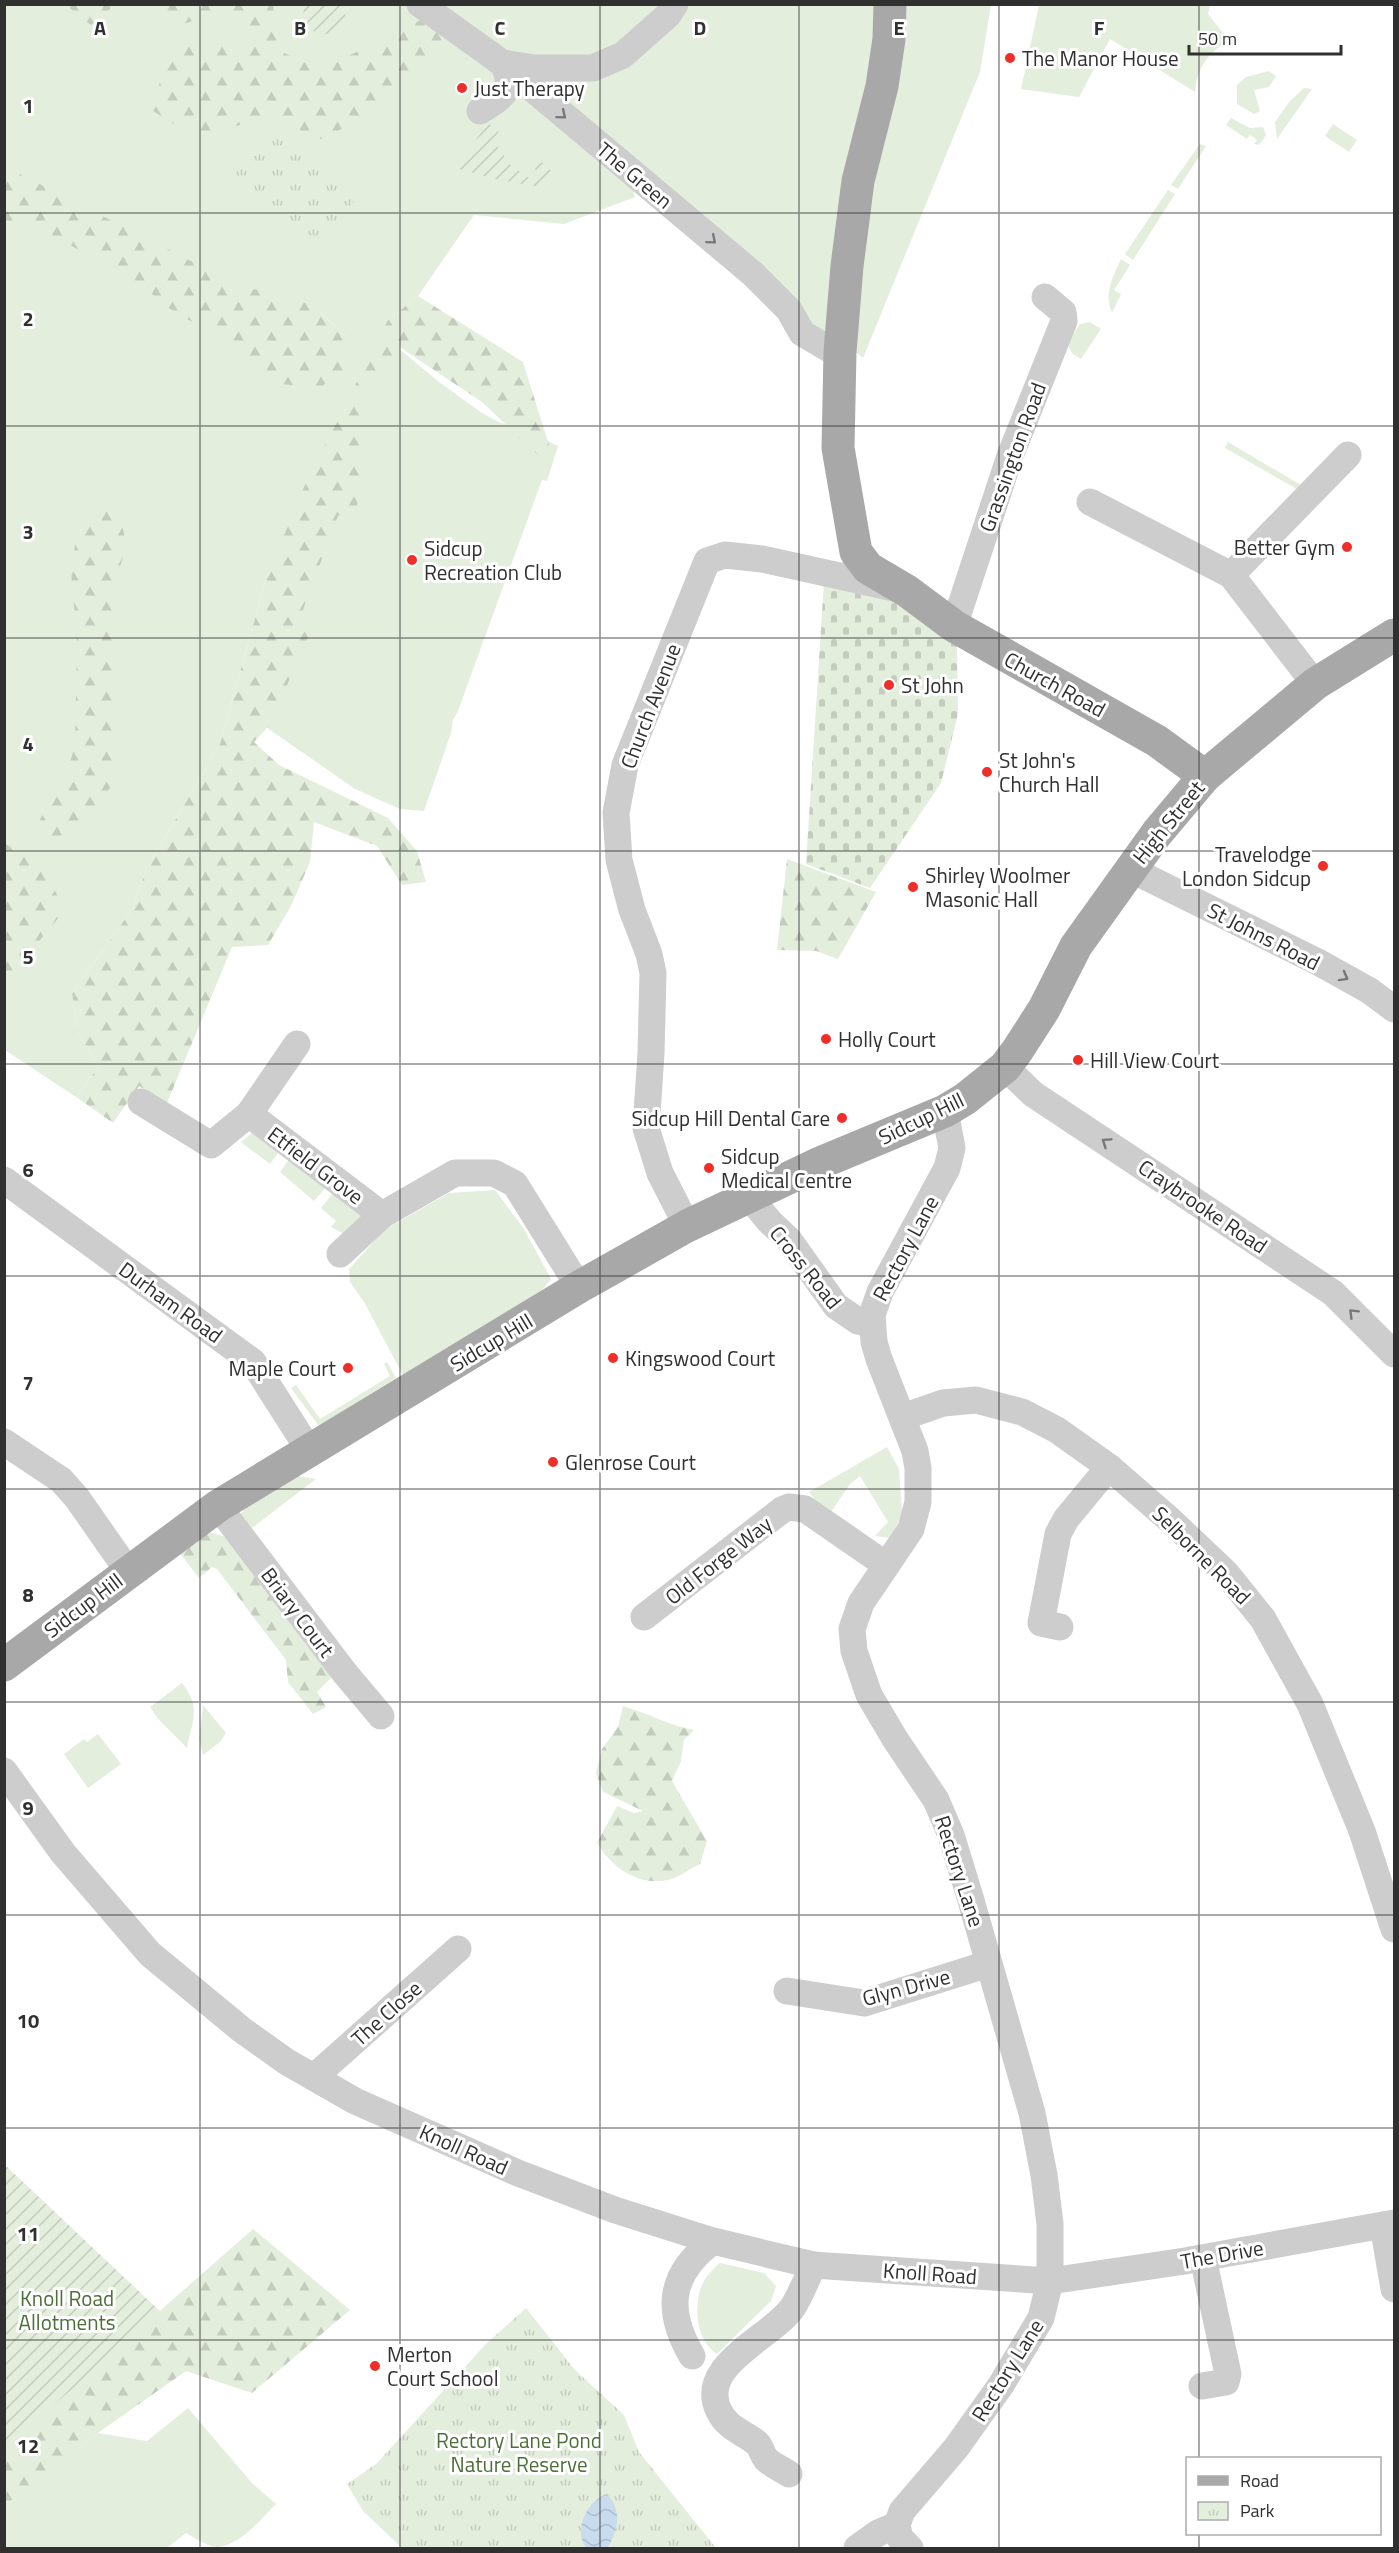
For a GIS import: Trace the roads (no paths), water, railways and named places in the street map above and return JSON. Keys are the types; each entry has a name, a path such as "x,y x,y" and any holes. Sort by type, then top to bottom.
{"main road":[{"path":"890,4 889,39 882,86 858,181 840,352 838,448 849,507 907,591"},
{"name":"Church Road","path":"907,591 954,626 1157,741 1205,776"},
{"name":"High Street","path":"1005,1067 1044,1009 1076,946 1130,869 1205,776 1315,684 1395,635"},
{"name":"Sidcup Hill","path":"4,1665 218,1506 579,1287 687,1226 820,1163 945,1111 965,1099 1005,1067"}],"street":[{"name":"The Green","path":"420,4 502,63 753,274 789,310 801,333 829,349 840,352"},
{"path":"502,63 534,68 593,68 623,55 668,15 675,4"},
{"path":"480,111 497,100 507,88 509,76 502,63"},
{"name":"Grassington Road","path":"954,626 1010,456 1058,362 1065,316 1045,297"},
{"path":"1231,575 1348,455"},
{"path":"1090,502 1231,575 1315,684"},
{"name":"Church Avenue","path":"687,1226 660,1173 646,1128 653,973 649,954 632,910 619,860 616,813 625,765 707,561 725,555 762,559 907,591"},
{"name":"St Johns Road","path":"1130,869 1274,940 1370,991 1395,1009"},
{"name":"Etfield Grove","path":"141,1102 211,1145 249,1114 297,1044"},
{"name":"Craybrooke Road","path":"1005,1067 1033,1094 1333,1293 1395,1354"},
{"name":"Rectory Lane","path":"897,2525 902,2511 956,2448 1001,2385 1041,2318 1050,2281 1050,2224 1044,2175 1032,2113 970,1896 948,1828 936,1800 869,1695 854,1651 852,1629 855,1615 911,1529 918,1502 916,1460 903,1417 879,1359 871,1324 880,1292 946,1168 951,1148 945,1111"},
{"name":"Etfield Grove","path":"249,1114 382,1215"},
{"name":"Etfield Grove","path":"340,1254 382,1215 455,1173 494,1173 515,1184 579,1287"},
{"name":"Durham Road","path":"4,1180 253,1362 309,1450"},
{"name":"Cross Road","path":"749,1197 789,1240 822,1290 836,1306 858,1321 871,1324"},
{"name":"Selborne Road","path":"903,1417 943,1403 976,1400 1022,1412 1057,1430 1109,1467 1226,1573 1263,1619 1310,1704 1362,1831 1395,1929"},
{"path":"4,1442 61,1480 77,1498 128,1571"},
{"path":"1059,1627 1041,1623 1058,1534 1065,1520 1109,1467"},
{"name":"Briary Court","path":"218,1506 338,1665 381,1716"},
{"name":"Old Forge Way","path":"644,1617 782,1510 789,1508 805,1509 886,1565"},
{"name":"Knoll Road","path":"4,1771 63,1853 150,1954 242,2030 314,2078 355,2101 541,2182 615,2210 713,2241 813,2265 1050,2281"},
{"name":"The Close","path":"314,2078 458,1949"},
{"name":"Glyn Drive","path":"787,1991 864,2004 988,1964"},
{"path":"1389,2224 1395,2289"},
{"name":"The Drive","path":"1050,2281 1203,2258 1389,2224"},
{"path":"692,2356 679,2333 674,2299 682,2276 696,2254 713,2241"},
{"path":"1202,2386 1226,2382 1227,2374 1203,2258"},
{"path":"789,2474 766,2459 759,2444 731,2427 718,2410 715,2393 718,2378 725,2364 760,2338 793,2307 813,2265"},
{"path":"857,2548 878,2533 897,2525 900,2538 910,2548"}],"water":[{"path":"607,2494 617,2513 614,2535 607,2548 586,2548 581,2533 584,2516 593,2503"}],"place":[{"name":"The Manor House","path":"1010,58"},
{"name":"Just Therapy","path":"462,88"},
{"name":"Better Gym","path":"1347,547"},
{"name":"Sidcup Recreation Club","path":"412,560"},
{"name":"St John","path":"889,685"},
{"name":"St John's Church Hall","path":"987,772"},
{"name":"Travelodge London Sidcup","path":"1323,866"},
{"name":"Shirley Woolmer Masonic Hall","path":"913,887"},
{"name":"Holly Court","path":"826,1039"},
{"name":"Hill View Court","path":"1078,1060"},
{"name":"Sidcup Hill Dental Care","path":"842,1118"},
{"name":"Sidcup Medical Centre","path":"709,1168"},
{"name":"Kingswood Court","path":"613,1358"},
{"name":"Maple Court","path":"348,1368"},
{"name":"Glenrose Court","path":"553,1462"},
{"name":"Merton Court School","path":"375,2366"}],"park label":[{"name":"Knoll Road Allotments","path":"67,2310"},
{"name":"Rectory Lane Pond Nature Reserve","path":"519,2452"}]}
